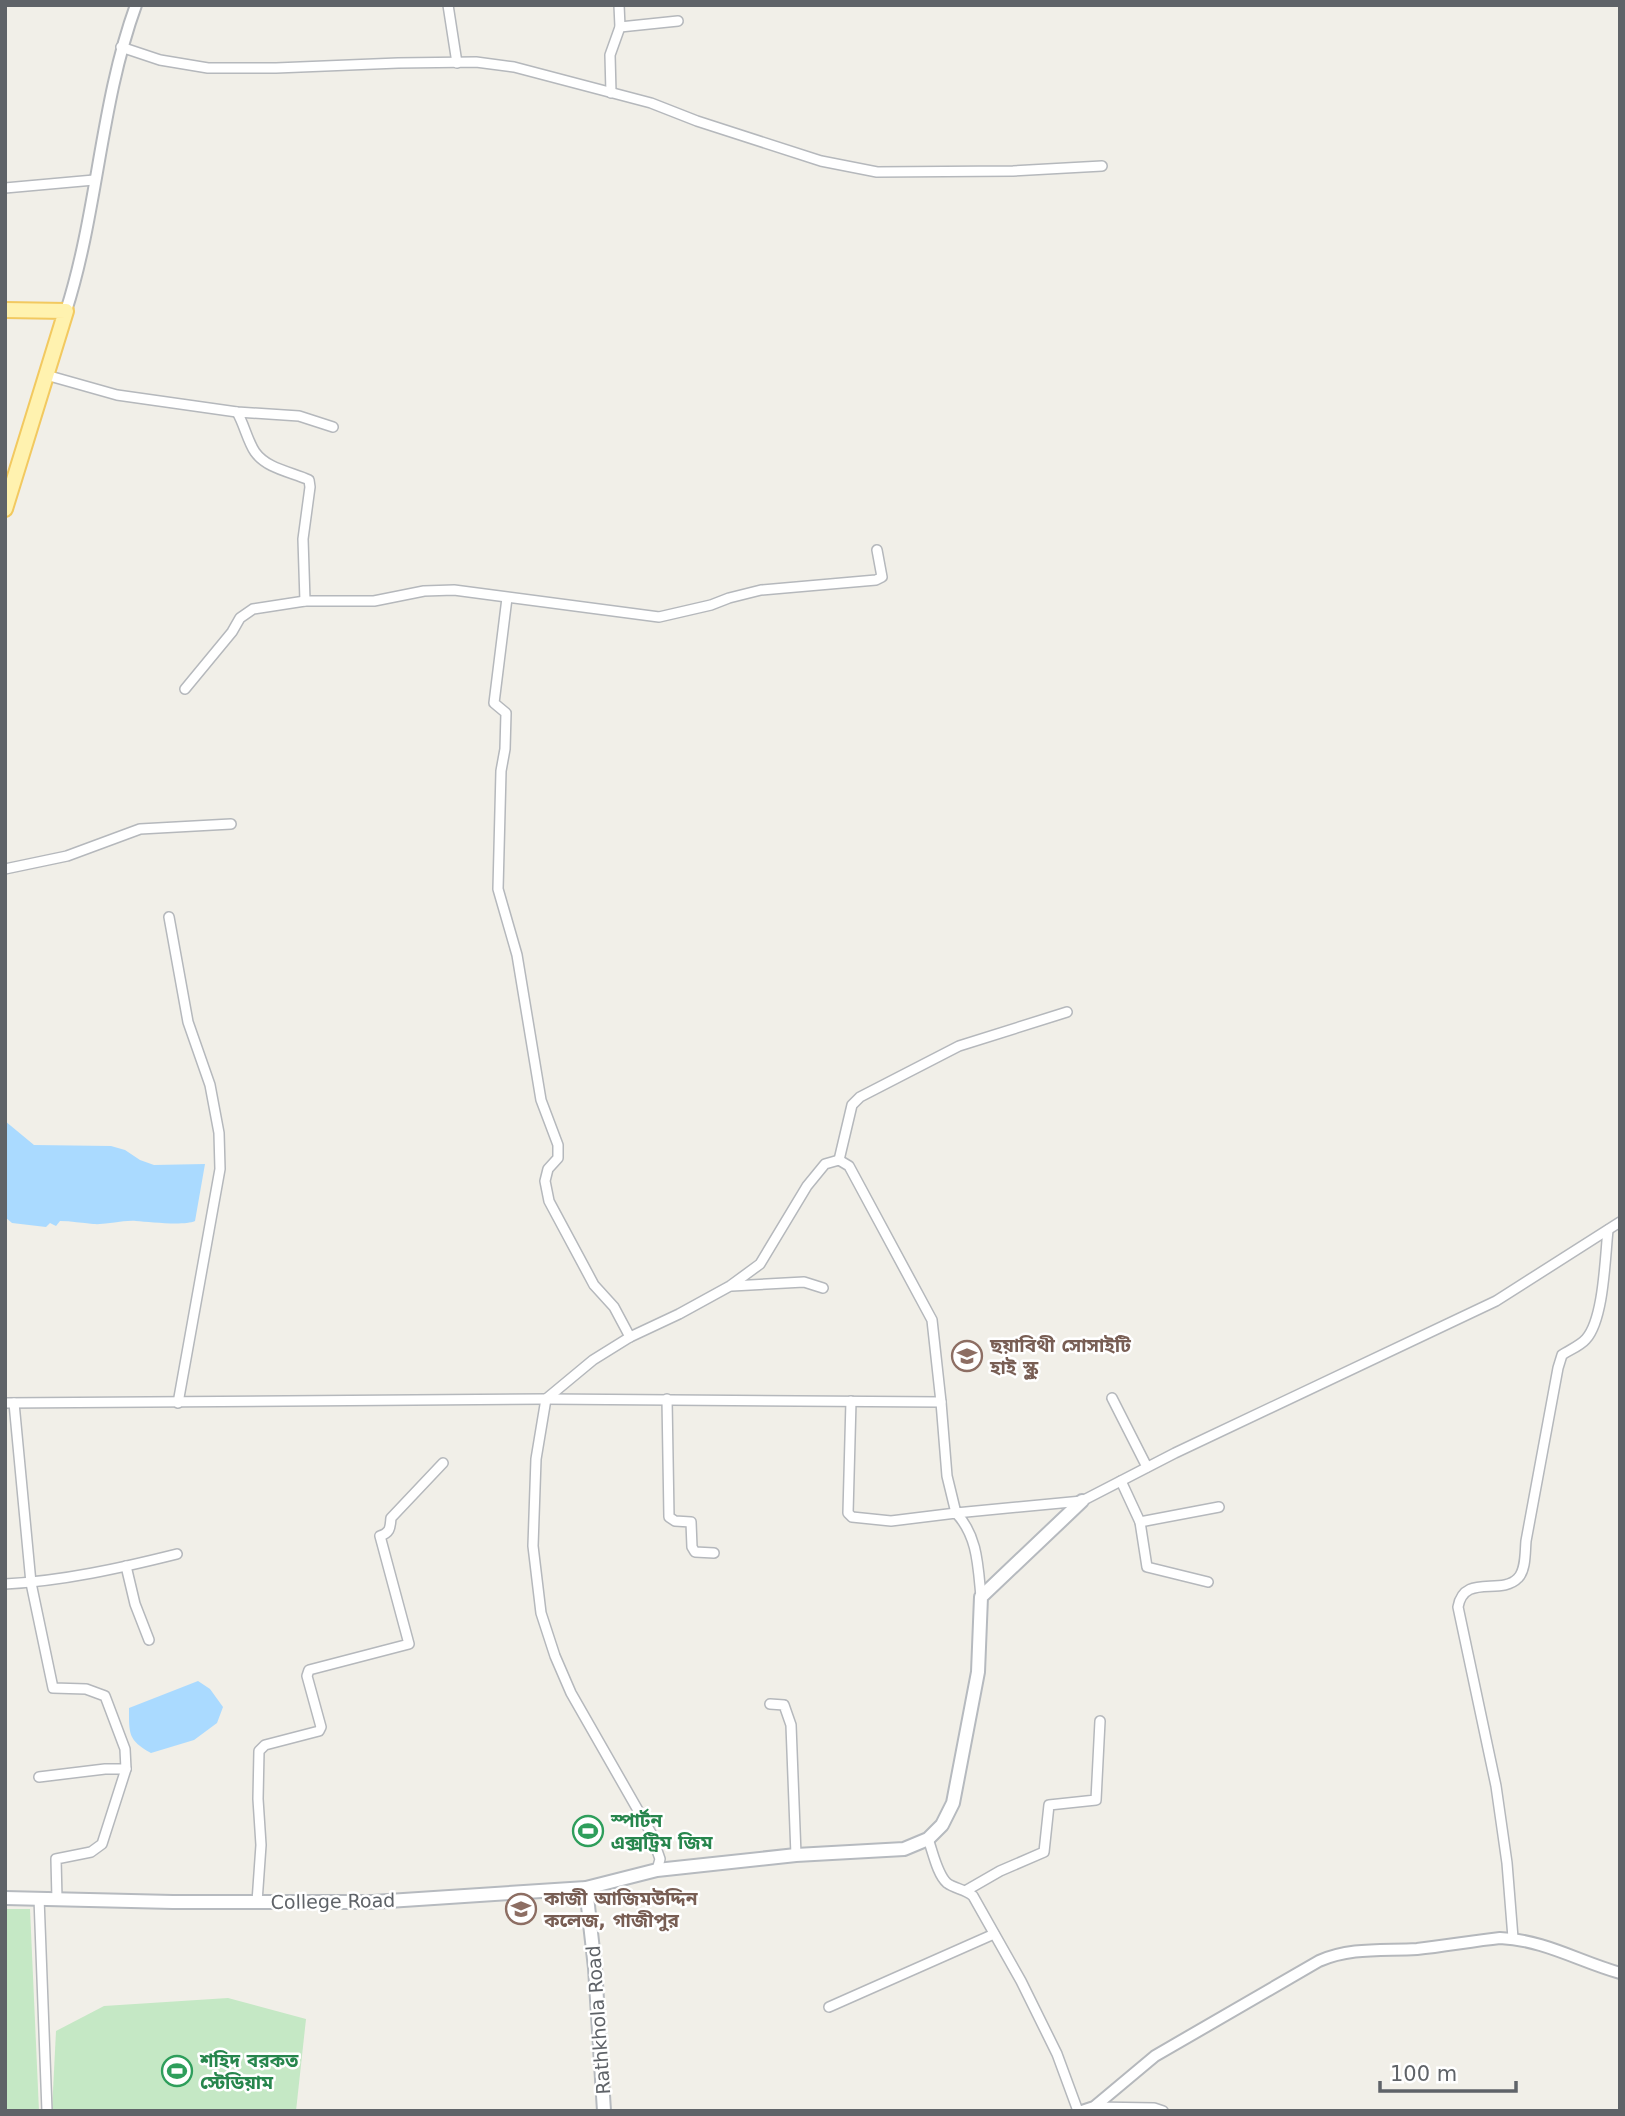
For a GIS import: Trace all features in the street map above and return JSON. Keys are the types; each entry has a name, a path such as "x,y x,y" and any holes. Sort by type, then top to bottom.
{"main road":[{"path":"5,310 66,311 5,509"},
{"path":"928,1839 942,1825 953,1803 978,1672 981,1597 1082,1501"},
{"name":"College Road","path":"5,1898 373,1902 586,1888 657,1870 796,1855 904,1849 928,1839"},
{"name":"Rathkhola Road","path":"586,1888 595,1968 604,2111"}],"street":[{"path":"66,311 79,272 94,180 121,47 136,5"},
{"path":"448,5 457,63"},
{"path":"611,93 610,55 620,27 620,5"},
{"path":"620,27 678,21"},
{"path":"121,47 160,60 208,68 457,63 514,67 651,103 697,121 821,161 864,170 1013,171 1102,166"},
{"path":"5,188 94,180"},
{"path":"46,374 117,395 237,412 299,416 333,426"},
{"path":"237,412 255,452 262,459 309,481 303,539 304,601"},
{"path":"185,690 232,632 240,618 253,610 304,601 374,601 424,591 454,590 659,617 711,606 729,598 761,590 876,580 882,577 877,550"},
{"path":"507,598 494,703 506,713 507,722 501,771 498,889 517,955 541,1100 558,1144 558,1158 548,1169 545,1181 549,1200 570,1245 594,1285 614,1307 630,1337"},
{"path":"5,869 67,856 140,829 231,824"},
{"path":"169,917 188,1022 210,1085 219,1132 220,1169 178,1403"},
{"path":"839,1160 852,1105 860,1097 959,1046 1067,1012"},
{"path":"657,1870 660,1859 651,1833 571,1693 541,1613 533,1546 536,1459 545,1399 593,1360 630,1337 730,1286 760,1264 807,1186 825,1164 839,1160 849,1166 932,1320 947,1476 956,1513 971,1534 981,1597"},
{"path":"851,1401 848,1513 852,1517 891,1521 1082,1501 1147,1467 1496,1301 1620,1222"},
{"path":"1513,1938 1507,1863 1496,1786 1458,1607 1465,1591 1511,1583 1519,1577 1524,1562 1558,1368 1562,1355 1584,1341 1591,1332 1602,1296 1608,1230"},
{"path":"730,1286 804,1282 823,1288"},
{"path":"1112,1398 1147,1467"},
{"path":"57,1899 56,1859 91,1852 102,1844 126,1769 125,1749 105,1696 86,1689 53,1688 31,1583 10,1403 545,1399 941,1402"},
{"path":"667,1399 669,1517 674,1521 691,1522 693,1550 714,1553"},
{"path":"257,1902 261,1845 259,1751 265,1745 319,1731 321,1727 307,1676 309,1670 409,1644 380,1538 392,1525 391,1518 443,1463"},
{"path":"1121,1481 1140,1522 1147,1567 1208,1582"},
{"path":"1140,1522 1219,1507"},
{"path":"5,1584 31,1583 177,1554"},
{"path":"126,1566 135,1604 149,1640"},
{"path":"770,1704 784,1705 791,1725 796,1855"},
{"path":"967,1890 1000,1871 1044,1852 1049,1805 1096,1800 1100,1721"},
{"path":"39,1777 126,1769"},
{"path":"928,1839 948,1884 967,1890 973,1896 1057,2054 1080,2111 1094,2107 1154,2108 1163,2111"},
{"path":"39,1898 47,2111"},
{"path":"829,2007 994,1934"},
{"path":"1094,2107 1155,2056 1335,1954 1357,1950 1418,1949 1513,1938 1548,1945 1620,1973"}],"green space":[{"path":"5,1909 30,1909 39,2111 5,2111"},
{"name":"শহিদ বরকত স্টেডিয়াম","path":"228,1998 306,2019 296,2111 52,2111 56,2031 104,2006"}],"water":[{"path":"5,1121 34,1145 111,1146 154,1165 205,1164 195,1221 98,1224 60,1221 56,1226 50,1223 46,1227 12,1223 5,1217"},
{"path":"198,1681 210,1689 223,1707 217,1723 194,1740 151,1753 134,1740 130,1730 129,1708"}],"place":[{"name":"ছয়াবিথী সোসাইটি হাই স্কুল","path":"967,1356"},
{"name":"স্পার্টন এক্সট্রিম জিম","path":"588,1831"},
{"name":"কাজী আজিমউদ্দিন কলেজ, গাজীপুর","path":"521,1909"},
{"name":"শহিদ বরকত স্টেডিয়াম","path":"177,2071"}]}
